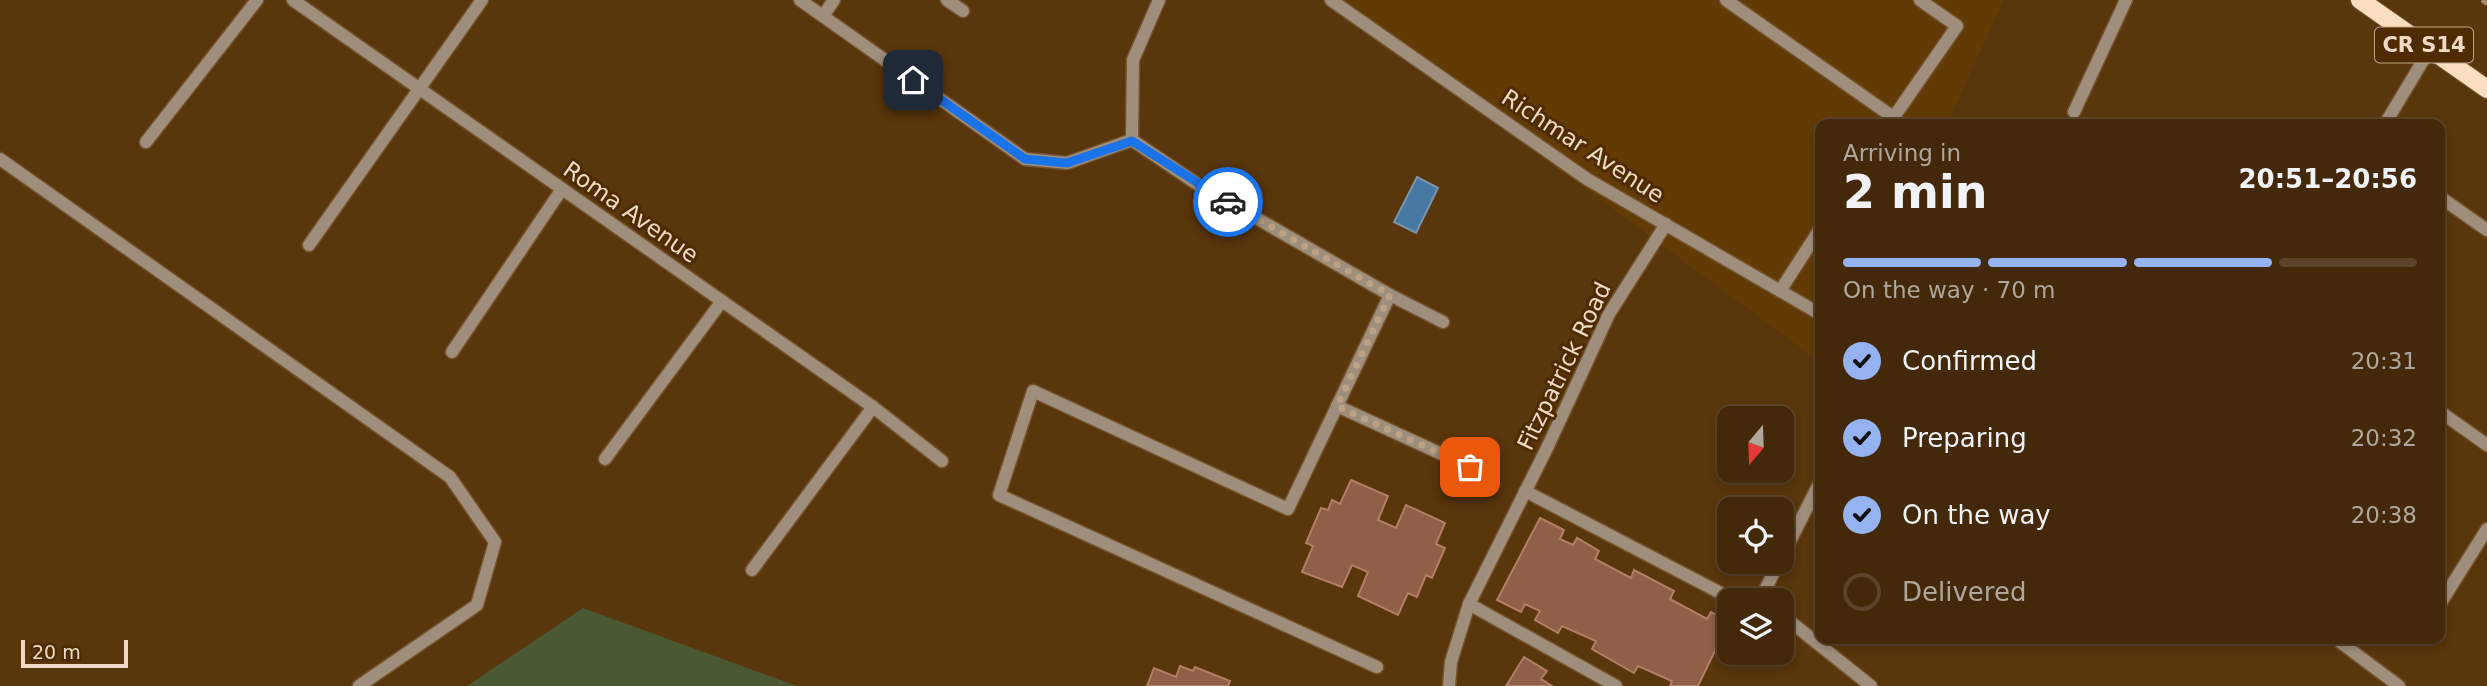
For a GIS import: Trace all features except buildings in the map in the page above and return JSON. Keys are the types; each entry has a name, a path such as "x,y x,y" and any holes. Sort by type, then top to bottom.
{"main road":[{"name":"CR S14","path":"2360,0 2487,89"}],"street":[{"path":"146,142 257,0"},
{"name":"Roma Avenue","path":"293,0 873,407 942,461"},
{"path":"309,244 482,0"},
{"path":"800,0 1025,159 1067,163 1132,141"},
{"path":"823,16 834,0"},
{"path":"947,0 963,11"},
{"path":"1132,141 1133,60 1159,0"},
{"name":"Richmar Avenue","path":"1331,0 1587,179 1815,311"},
{"path":"1726,0 1888,119"},
{"path":"1892,119 1957,26 1920,0"},
{"path":"2074,112 2126,0"},
{"path":"2388,119 2430,49"},
{"path":"1132,141 1197,184 1390,295 1443,322"},
{"path":"0,159 450,477 495,542 477,605 359,686"},
{"path":"452,352 562,189"},
{"path":"2445,201 2487,230"},
{"name":"Fitzpatrick Road","path":"1449,686 1451,662 1469,604 1609,314 1666,224"},
{"path":"1780,291 1815,237"},
{"path":"1377,667 999,495 1033,391 1288,509 1390,295"},
{"path":"605,459 722,300"},
{"path":"1337,406 1470,467"},
{"path":"752,570 873,407"},
{"path":"2445,415 2487,445"},
{"path":"1525,491 1717,591"},
{"path":"1794,532 1815,492"},
{"path":"2445,596 2487,529"},
{"path":"1469,604 1616,686"},
{"path":"1794,625 1815,641"},
{"path":"1818,644 1871,686"},
{"path":"2343,644 2399,686"}],"path":[{"path":"2482,0 2487,4"}],"shaded area":[{"path":"1330,0 2004,0 1949,119 1815,119 1815,358"}],"green space":[{"path":"583,608 797,686 467,686"}],"water":[{"path":"1417,177 1438,188 1416,233 1394,222"}],"way so far":[{"path":"1228,202 1390,295 1337,406 1470,467"}],"route":[{"path":"913,80 1025,159 1067,163 1132,141 1228,202"}]}
